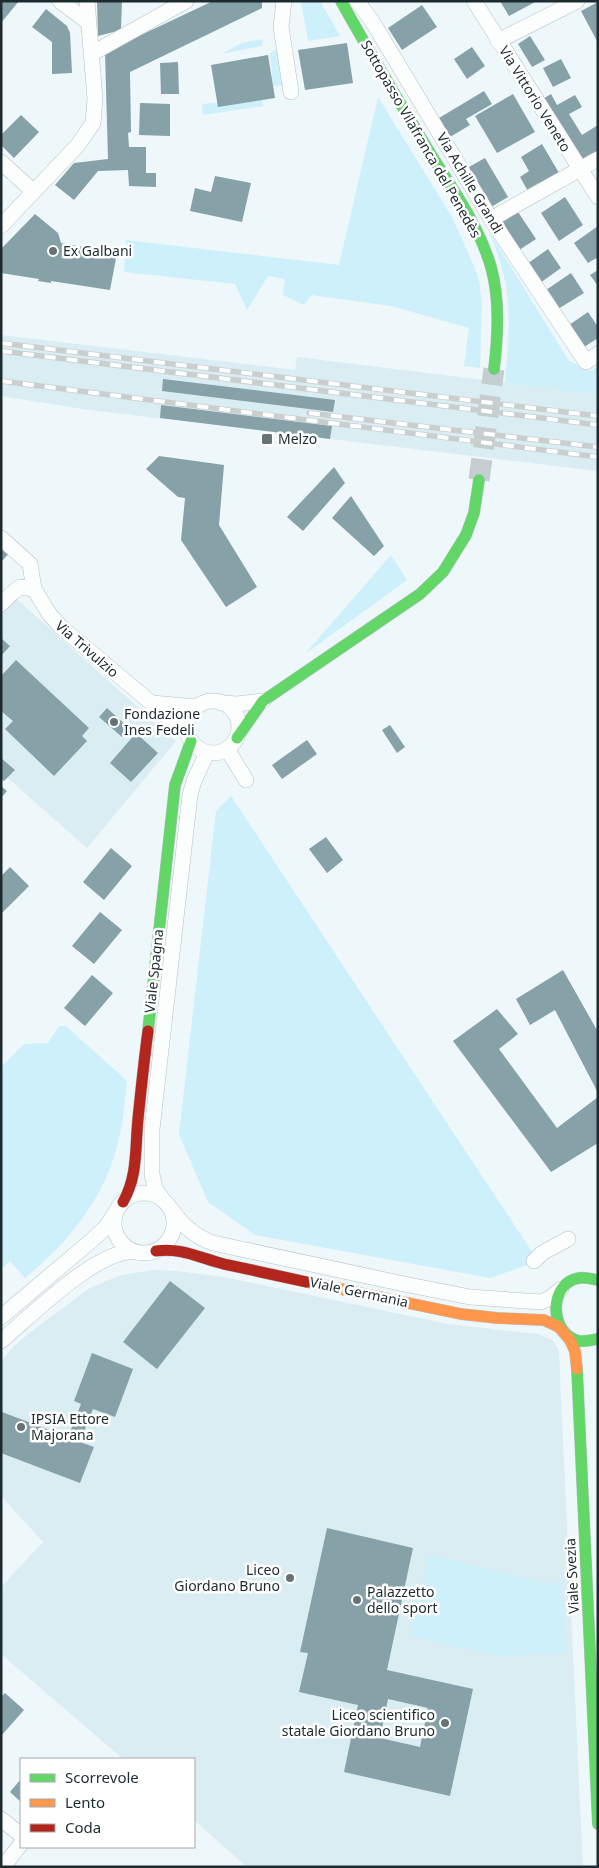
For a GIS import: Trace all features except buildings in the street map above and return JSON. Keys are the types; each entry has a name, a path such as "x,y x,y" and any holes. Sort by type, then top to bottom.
{"street":[{"path":"60,1 88,22"},
{"path":"1,226 78,145 92,123 95,107 87,1"},
{"path":"91,54 186,1"},
{"path":"284,1 281,27 291,92"},
{"name":"Sottopasso Vilafranca del Penedès","path":"341,1 389,86 467,215 484,249 490,265 497,296 498,331 494,369"},
{"name":"Via Achille Grandi","path":"357,1 377,28 491,219 592,358"},
{"name":"Via Vittorio Veneto","path":"474,1 598,197"},
{"path":"498,41 577,1"},
{"path":"491,219 598,159"},
{"path":"1,162 33,191"},
{"path":"263,701 237,704 213,701 204,703 196,707 190,714 187,723 189,737 198,749 207,753 214,754 232,744 263,701 420,594 446,568 464,540 472,518 479,480"},
{"name":"Via Trivulzio","path":"1,538 30,564 34,589 50,615 61,627 152,703 189,737"},
{"path":"1,604 20,587 34,589"},
{"name":"Via Trivulzio","path":"152,703 196,707"},
{"path":"221,703 230,708 237,717 239,727 232,744 246,780"},
{"name":"Viale Spagna","path":"120,1207 131,1188 135,1173 138,1119 175,785 189,737"},
{"name":"Viale Spagna","path":"167,1205 155,1188 152,1174 153,1120 190,795 198,771 207,753"},
{"path":"1,1316 91,1241 106,1227 120,1207 133,1195 142,1193 155,1195 167,1205 174,1222 172,1234 167,1243 156,1251 145,1253 127,1251 110,1256 90,1267 1,1341"},
{"name":"Viale Germania","path":"167,1205 186,1227 197,1235 220,1245 430,1290 470,1297 536,1302 550,1298 562,1288"},
{"path":"120,1207 114,1225 116,1235 124,1245 135,1252"},
{"path":"534,1261 542,1253 568,1239"},
{"name":"Viale Germania","path":"156,1251 169,1249 185,1251 226,1264 454,1312 489,1317 546,1321 571,1338 580,1341 598,1340"},
{"path":"562,1288 578,1278 587,1277 598,1280"},
{"name":"Viale Svezia","path":"562,1288 556,1300 554,1311 557,1323 574,1346 576,1356 598,1824"},
{"path":"1,1818 20,1834"},
{"path":"3,1867 20,1845"}],"shaded area":[{"path":"301,1 320,1 340,36 308,41"},
{"path":"263,39 262,46 221,54 242,43"},
{"path":"289,43 296,84 273,86 270,53"},
{"path":"378,97 452,217 474,266 479,280 482,305 480,368 464,366 469,328 391,306 311,295 304,305 283,295 285,279 268,276 247,310 235,284 124,272 126,240 339,265"},
{"path":"262,98 263,106 203,115 202,104"},
{"path":"488,230 569,361 590,371 598,366 598,394 505,383 509,323 508,305 502,270"},
{"path":"1,335 295,370 297,357 598,394 598,471 82,409 1,396"},
{"path":"391,555 407,580 305,654"},
{"path":"12,595 176,741 87,848 1,772 1,608"},
{"path":"231,796 538,1261 490,1278 255,1235 208,1202 179,1134 216,811"},
{"path":"59,1026 66,1026 127,1081 123,1114 114,1156 97,1196 72,1232 58,1248 25,1278 10,1261 1,1269 1,1067 24,1044 48,1043"},
{"name":"Liceo Giordano Bruno","path":"154,1270 224,1277 448,1324 538,1334 552,1340 558,1348 559,1355 583,1867 247,1867 195,1821 195,1758 122,1758 1,1654 1,1587 43,1542 1,1496 1,1362 12,1348 32,1331 90,1288 121,1275"},
{"path":"429,1555 545,1583 562,1582 565,1652 500,1656 410,1636"}],"tunnel":[{"path":"479,480 494,369"}],"railway":[{"path":"1,343 598,416"},
{"path":"1,351 598,425"},
{"path":"1,381 598,457"},
{"path":"309,413 598,447"}],"traffic: fast":[{"path":"341,1 480,237 491,267 496,292 497,330 494,369"},
{"path":"237,738 263,701 420,594 443,572 466,535 474,513 479,480"},
{"path":"148,1031 175,785 191,741"},
{"path":"598,1280 579,1278 569,1282 557,1298 556,1309 562,1329 569,1336 579,1341 598,1339"},
{"path":"577,1369 598,1824"}],"traffic: slow":[{"path":"307,1282 461,1314 544,1320 559,1327 570,1340 575,1351 577,1369"}],"traffic: jam":[{"path":"123,1202 134,1172 148,1031"},
{"path":"156,1251 173,1250 224,1264 307,1282"}],"place":[{"name":"Ex Galbani","path":"53,251"},
{"name":"Melzo","path":"267,439"},
{"name":"Fondazione Ines Fedeli","path":"114,722"},
{"name":"IPSIA Ettore Majorana","path":"21,1427"},
{"name":"Liceo Giordano Bruno","path":"290,1578"},
{"name":"Palazzetto dello sport","path":"357,1600"},
{"name":"Liceo scientifico statale Giordano Bruno","path":"445,1723"}]}
